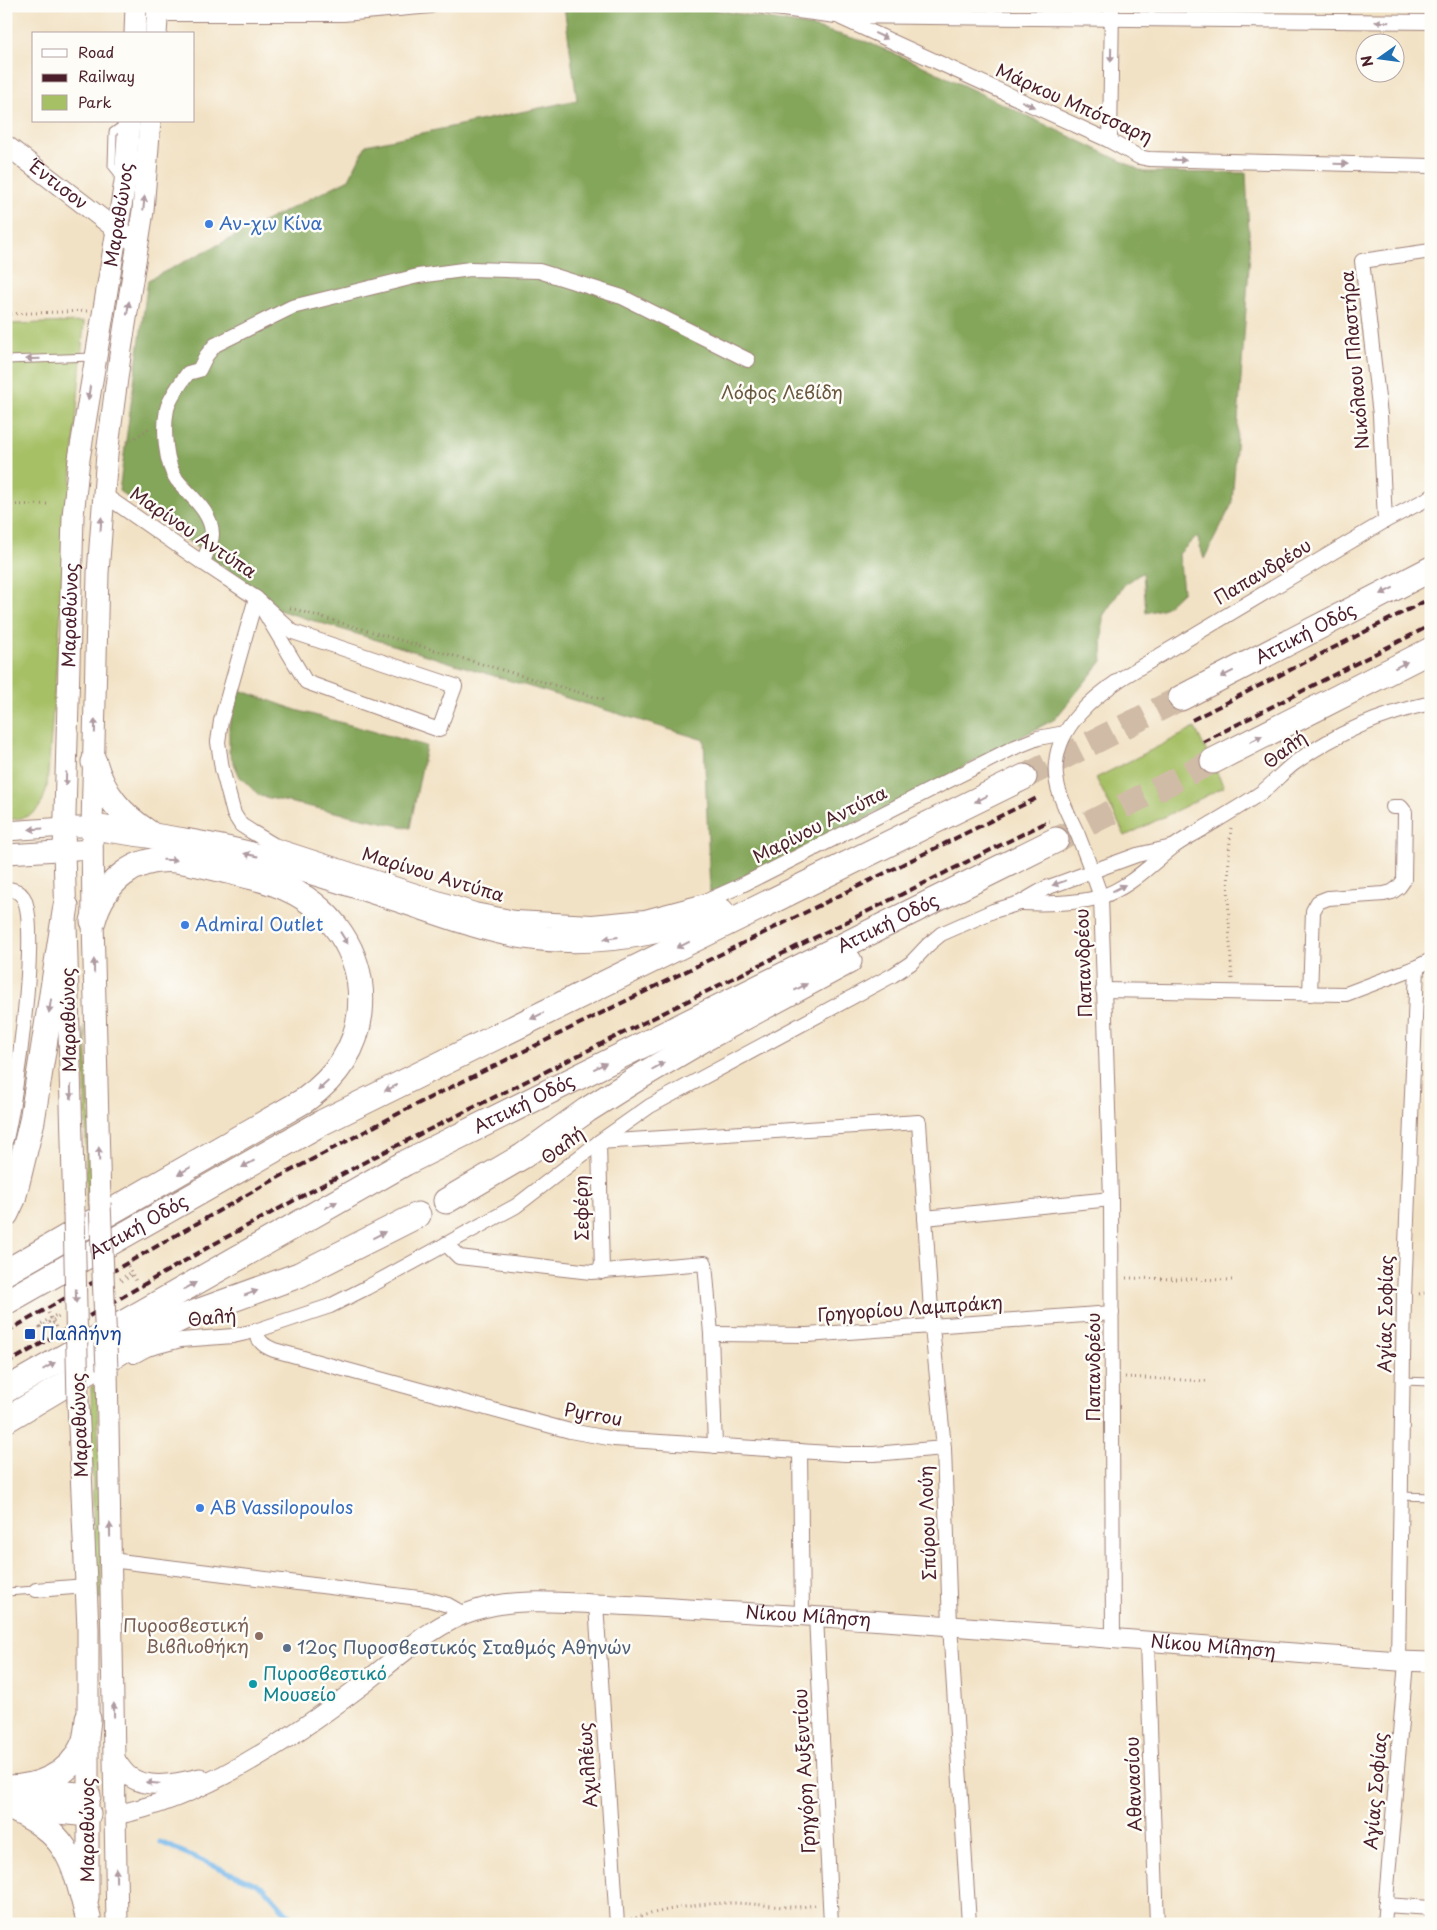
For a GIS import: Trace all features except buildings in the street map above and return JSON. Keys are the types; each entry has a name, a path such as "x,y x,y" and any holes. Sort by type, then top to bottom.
{"highway":[{"name":"Αττική Οδός","path":"1181,698 1431,569"},
{"path":"1213,761 1431,650"},
{"path":"94,762 101,781 115,805 129,820 151,835"},
{"name":"Αττική Οδός","path":"6,1302 324,1122 1024,777"},
{"path":"92,838 151,835 279,862 492,929 525,936 573,940 604,939 641,934 690,922 847,858 900,839"},
{"name":"Αττική Οδός","path":"6,1390 405,1163 1056,840 943,911 679,1053 587,1110 523,1156 446,1201"},
{"path":"6,1272 305,1100 325,1085 340,1066 352,1045 359,1020 361,993 353,954 347,942 335,924 318,907 299,894 276,883 176,860 154,861 132,869 116,879 102,895 93,921"},
{"path":"6,1214 18,1183 32,1121 66,906"},
{"path":"6,1420 155,1331 186,1316 299,1275 418,1215"},
{"path":"6,1788 31,1786 59,1774 77,1756 84,1745 88,1718"},
{"path":"6,1788 88,1805"},
{"path":"6,1806 88,1805"},
{"path":"6,1806 27,1814 43,1825 65,1849 76,1873 88,1920"}],"main road":[{"path":"135,32 136,6"},
{"name":"Μαραθώνος","path":"88,1920 86,1586 78,1403 64,851 74,516 79,459 102,310 125,182 129,122"},
{"name":"Μαραθώνος","path":"117,1924 107,1369 100,1203 92,838 98,573 103,494 144,196 150,122"},
{"path":"88,1805 115,1806"}],"street":[{"path":"157,18 431,6"},
{"path":"760,6 836,16 1112,13 1431,22"},
{"path":"1110,141 1112,13"},
{"name":"Μάρκου Μπότσαρη","path":"836,16 1149,160 1431,166"},
{"name":"Έντισον","path":"6,145 117,230 137,243"},
{"name":"Νικόλαου Πλαστήρα","path":"1385,521 1380,416 1362,262 1431,251"},
{"path":"202,563 212,534 210,525 206,515 178,481 170,466 165,436 167,409 188,373 199,370 206,356 215,345 292,307 418,276 470,269 539,271 622,297 748,360"},
{"name":"Μαρίνου Αντύπα","path":"103,494 256,598 221,721 218,742 229,798 234,814 241,825 274,845 475,910 514,918 584,922 645,916 708,900 740,886 1013,748 1038,738 1065,733"},
{"name":"Παπανδρέου","path":"1114,1639 1111,1199 1101,896 1059,791 1055,764 1058,748 1065,733 1079,714 1100,693 1122,678 1385,521 1431,497"},
{"path":"256,598 293,632 455,686 439,730 306,682 256,598"},
{"name":"Θαλή","path":"1020,903 1049,904 1101,896 1124,886 1144,872 1172,847 1265,790 1294,763 1316,749 1368,721 1396,711 1431,703"},
{"path":"1310,994 1313,911 1318,902 1328,898 1384,894 1399,887 1404,880 1405,812 1401,807 1393,807"},
{"path":"6,831 65,827 92,838"},
{"path":"6,854 64,851 92,838"},
{"name":"Θαλή","path":"107,1369 148,1349 181,1340 233,1336 255,1331 330,1306 516,1206 599,1142 650,1106 894,974 911,963 928,945 942,934 993,911 1020,903 1046,888 1137,855 1172,847"},
{"path":"6,889 13,890 22,896 27,907 28,942 24,1026 16,1092 6,1140"},
{"path":"1103,990 1346,994 1431,960"},
{"name":"Αγίας Σοφίας","path":"1384,1924 1402,1661 1404,1296 1417,967"},
{"name":"Σπύρου Λούη","path":"599,1142 919,1122 932,1327 944,1448 950,1626 969,1924"},
{"name":"Σεφέρη","path":"599,1142 602,1272"},
{"path":"925,1218 1111,1199"},
{"path":"446,1244 459,1257 602,1272 705,1263 711,1334 715,1446"},
{"name":"Γρηγορίου Λαμπράκη","path":"711,1334 807,1335 1112,1313"},
{"name":"Pyrrou","path":"255,1331 257,1338 264,1346 274,1350 570,1431 614,1439 874,1454 944,1448"},
{"name":"Γρηγόρη Αυξεντίου","path":"800,1451 809,1616 831,1924"},
{"path":"111,1560 427,1599 448,1605 464,1614"},
{"path":"36,1590 86,1586"},
{"name":"Νίκου Μίληση","path":"115,1806 138,1811 173,1799 234,1769 318,1719 428,1635 464,1614 485,1607 528,1602 809,1616 1431,1662"},
{"name":"Αχιλλέως","path":"596,1604 617,1923"},
{"name":"Αθανασίου","path":"1147,1642 1157,1924"},
{"name":"Νίκου Μίληση","path":"114,1759 129,1776 150,1784 182,1782 234,1769"},
{"path":"1384,1905 1431,1908"}],"lane":[{"path":"6,360 96,357"},
{"path":"1403,1381 1431,1382"},
{"path":"1402,1496 1431,1497"},
{"path":"6,1592 36,1590"}],"path":[{"path":"6,314 102,310"},
{"path":"107,454 147,430 157,413 167,409"},
{"path":"6,505 49,504"},
{"path":"256,598 605,700"},
{"path":"1232,811 1228,854 1228,915 1233,992"},
{"path":"128,1266 138,1283"},
{"path":"1112,1277 1233,1280"},
{"path":"48,1313 57,1329"},
{"path":"51,1318 39,1325 41,1330 54,1323"},
{"path":"1113,1376 1207,1381"},
{"path":"617,1923 673,1908 727,1903 801,1908 830,1899"}],"green space":[{"name":"Λόφος Λεβίδη","path":"564,6 694,6 809,26 867,42 921,65 1144,172 1246,173 1250,253 1232,504 1204,559 1197,536 1179,554 1183,591 1165,608 1146,613 1143,572 1124,585 1103,616 1102,661 1055,719 863,820 710,893 704,740 275,609 258,592 119,491 148,280 349,179 366,145 577,100"},
{"path":"84,322 47,786 42,802 35,812 23,818 6,820 6,324"},
{"path":"240,690 296,710 426,746 410,828 260,796 240,777 229,752 229,725"},
{"path":"1195,728 1224,787 1125,836 1096,778"},
{"path":"84,1025 86,1033 94,1208 87,1211"},
{"path":"97,1384 102,1598 99,1599 94,1564 91,1387"}],"waterway":[{"path":"160,1842 263,1887 297,1924"}],"tunnel":[{"path":"1024,777 1181,698"},
{"path":"1056,840 1213,761"}],"railway":[{"path":"1192,720 1431,598"},
{"path":"1203,742 1431,625"},
{"path":"6,1332 266,1184 411,1107 1037,798"},
{"path":"6,1364 214,1244 374,1157 1049,821"}],"place":[{"name":"Αν-χιν Κίνα","path":"209,224"},
{"name":"Admiral Outlet","path":"185,925"},
{"name":"Παλλήνη","path":"30,1334"},
{"name":"AB Vassilopoulos","path":"200,1508"},
{"name":"Πυροσβεστική Βιβλιοθήκη","path":"259,1636"},
{"name":"12ος Πυροσβεστικός Σταθμός Αθηνών","path":"287,1648"},
{"name":"Πυροσβεστικό Μουσείο","path":"253,1684"}]}
